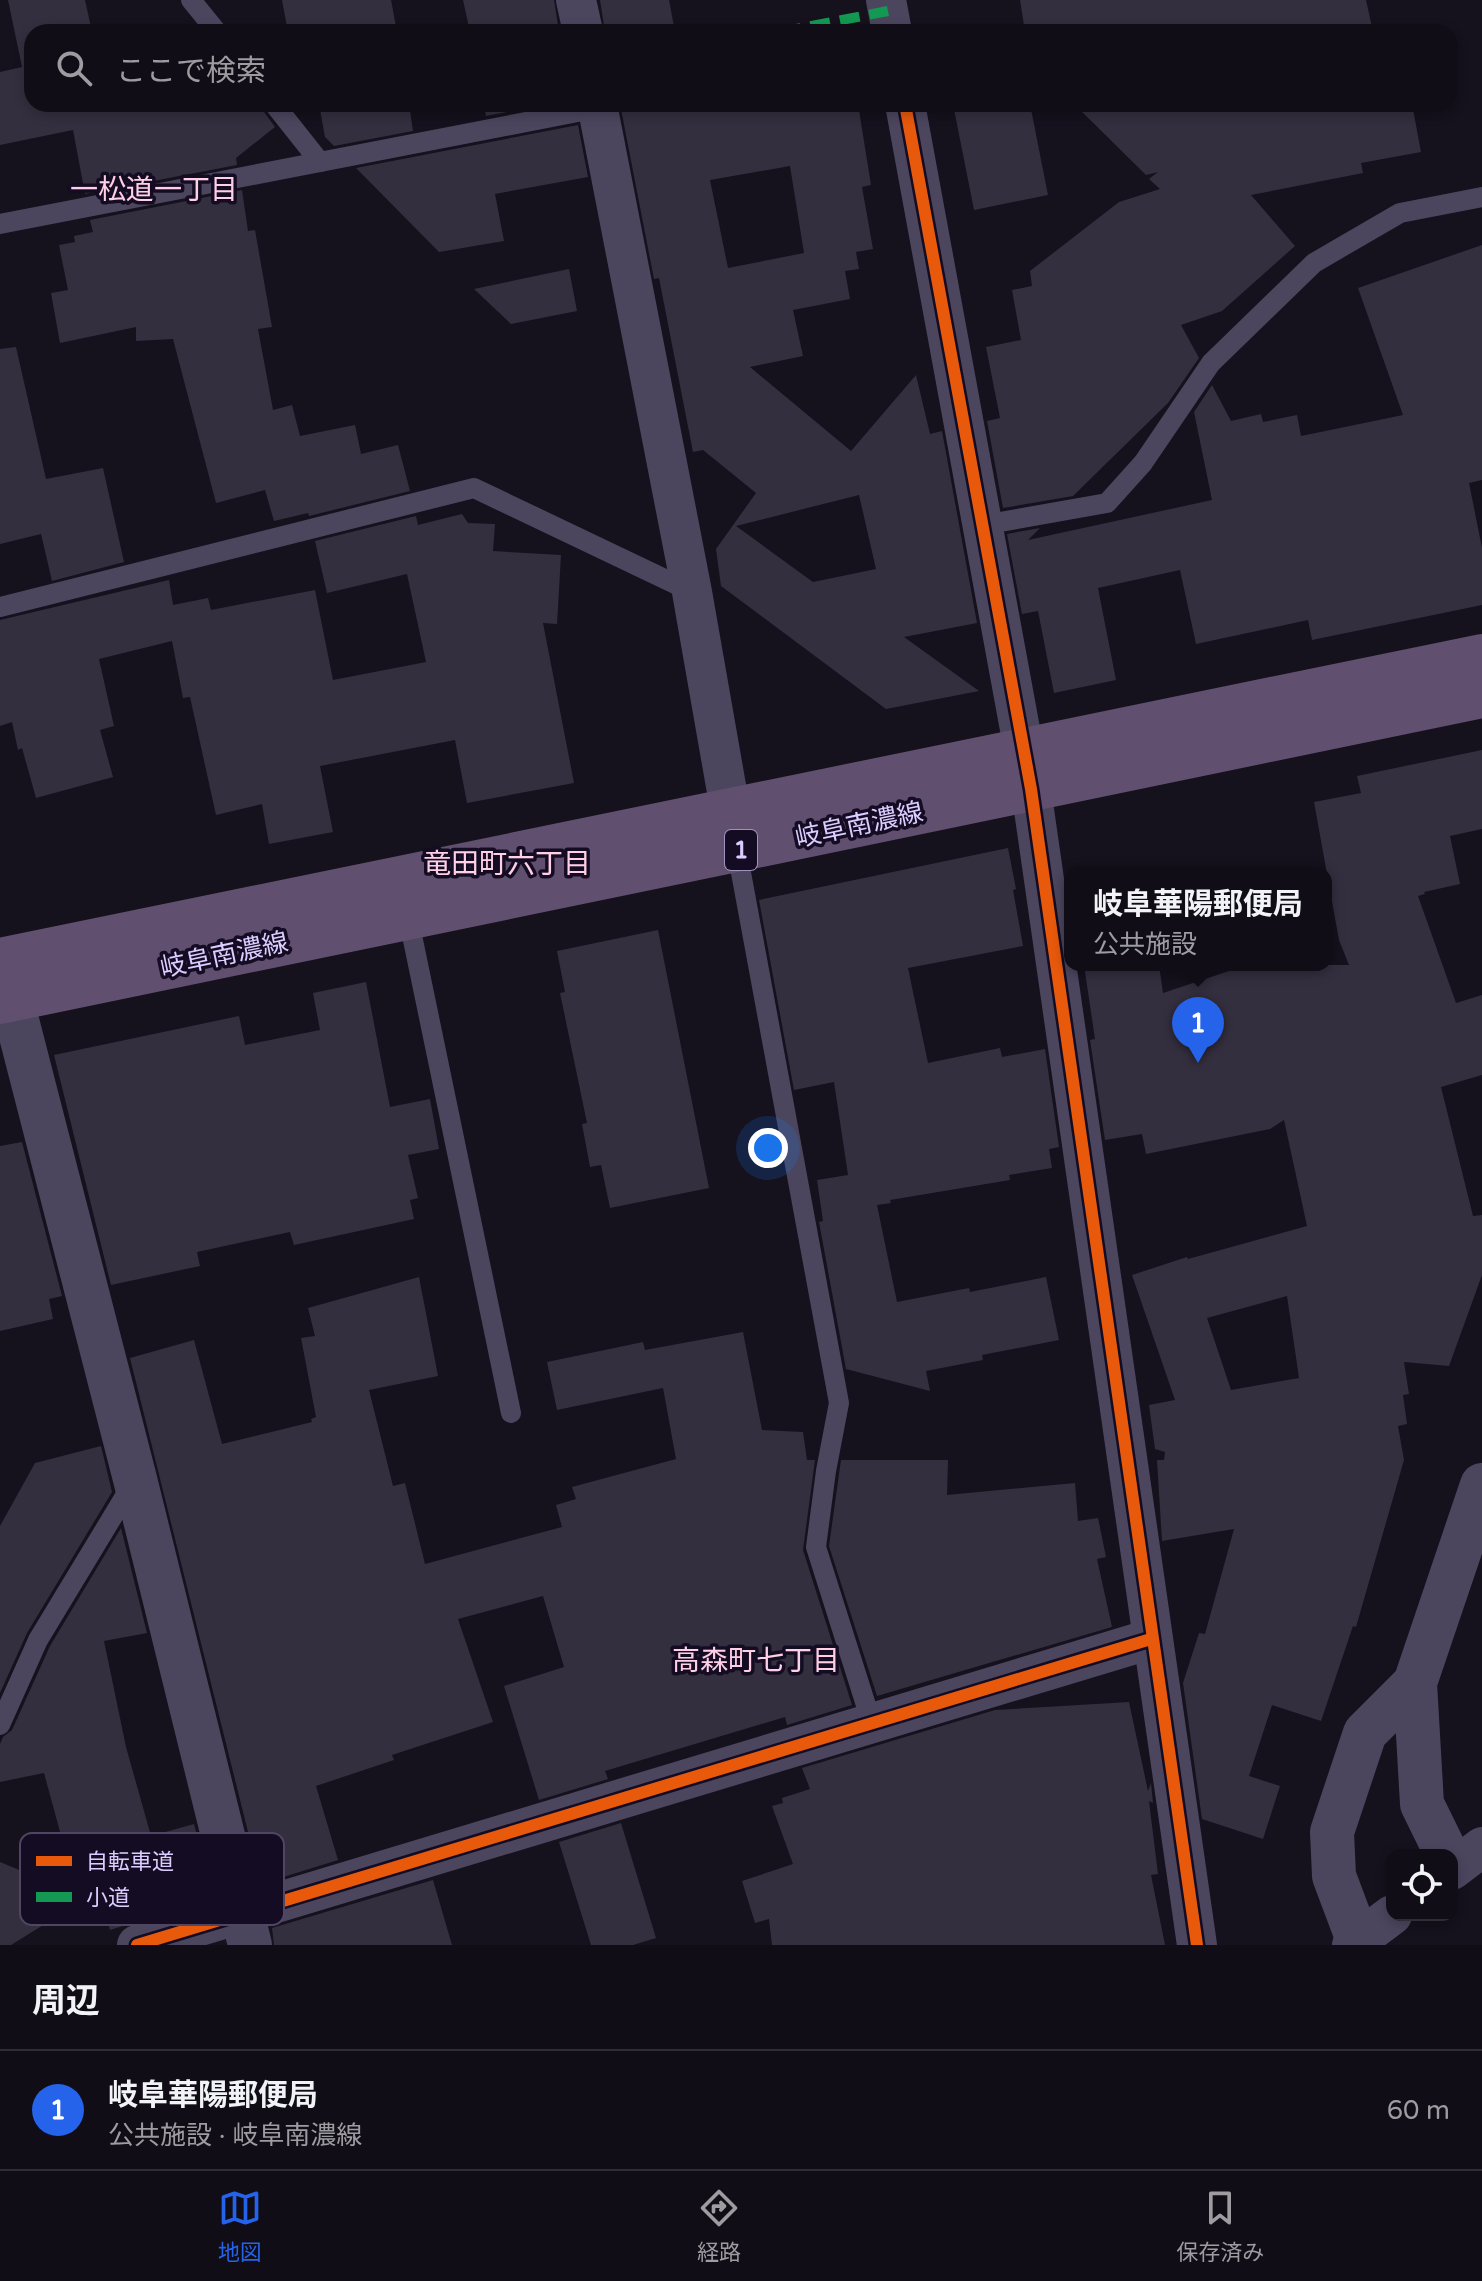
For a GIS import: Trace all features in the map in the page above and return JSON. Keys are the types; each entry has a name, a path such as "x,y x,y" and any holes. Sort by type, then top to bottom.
{"main road":[{"name":"岐阜南濃線","path":"1027,770 1482,656"},
{"name":"岐阜南濃線","path":"2,976 1027,770 1482,696"},
{"name":"岐阜南濃線","path":"2,976 408,916 734,830"}],"street":[{"path":"576,0 581,24"},
{"path":"886,0 890,24"},
{"path":"598,112 692,592 734,830"},
{"path":"906,112 1027,770 1197,1945"},
{"path":"2,976 135,1479 223,1833"},
{"path":"1450,1849 1422,1804 1415,1683 1482,1485"},
{"path":"284,1915 871,1721 1151,1639"},
{"path":"1367,1933 1334,1876 1332,1832 1365,1733 1415,1683"},
{"path":"137,1945 246,1928"}],"lane":[{"path":"191,0 210,24"},
{"path":"280,112 320,162"},
{"path":"0,224 567,112"},
{"path":"983,525 1107,503 1143,463 1211,363 1314,263 1400,213 1482,197"},
{"path":"0,607 474,488 692,592"},
{"path":"734,830 839,1403 816,1547 871,1721"},
{"path":"408,916 511,1413"},
{"path":"0,1725 38,1640 135,1479"}],"building":[{"path":"8,0 85,0 90,24 24,24 24,112 264,112 275,127 236,158 237,165 85,194 73,130 0,145 0,72 22,67"},
{"path":"282,0 391,0 396,24 286,24"},
{"path":"463,0 554,0 558,24 468,24"},
{"path":"600,0 669,0 674,24 604,24"},
{"path":"1020,0 1366,0 1371,24 1024,24"},
{"path":"320,112 410,112 413,131 334,146 325,137"},
{"path":"485,112 507,112 486,116"},
{"path":"622,112 859,112 871,185 862,187 873,249 856,252 859,269 845,271 850,299 793,310 803,356 750,367 851,451 916,375 930,434 942,431 977,623 904,637 979,691 886,709 721,586 716,549 756,493 703,450 693,452 659,278 654,279","holes":["790,166 804,253 728,268 710,180","859,495 876,569 813,582 736,526"]},
{"path":"955,112 1032,112 1048,195 974,210"},
{"path":"1082,112 1414,112 1421,152 1361,163 1363,173 1251,195 1295,246 1222,311 1181,325 1199,358 1168,403 1073,496 1003,508 987,421 1000,418 986,347 1021,340 1012,290 1032,286 1030,271 1119,202 1160,189 1149,179 1158,172 1146,175"},
{"path":"578,125 588,177 495,194 504,241 439,252 356,168"},
{"path":"242,190 248,231 255,230 272,327 258,329 273,410 292,405 300,436 355,425 361,454 398,445 410,491 309,516 308,513 274,521 265,490 216,503 173,339 136,341 136,327 60,343 51,293 68,290 59,245 75,242 74,236 93,232 90,220"},
{"path":"1482,245 1482,480 1469,483 1482,548 1482,605 1312,640 1308,620 1196,644 1180,570 1098,588 1116,680 1054,693 1038,611 1022,614 1007,534 1040,528 1028,540 1212,500 1194,412 1212,385 1231,421 1261,414 1263,422 1297,415 1301,436 1403,415 1358,288"},
{"path":"569,269 577,311 511,324 474,289"},
{"path":"16,347 46,479 103,468 124,562 52,581 41,534 0,544 0,349"},
{"path":"462,514 468,523 495,524 493,551 561,555 557,624 543,623 574,783 467,803 455,740 320,766 333,832 269,844 262,804 216,815 190,697 183,698 172,641 99,659 114,726 100,730 113,777 36,798 22,748 18,750 12,722 0,726 0,620 169,580 173,605 208,598 211,610 315,590 333,680 426,662 407,574 327,593 315,541 416,516 418,525"},
{"path":"1482,750 1482,829 1450,836 1460,884 1418,896 1456,1003 1482,995 1482,1075 1441,1087 1473,1216 1482,1215 1482,1275 1449,1366 1404,1362 1409,1394 1403,1395 1407,1424 1398,1426 1404,1460 1356,1627 1353,1626 1321,1721 1272,1705 1249,1776 1280,1786 1263,1839 1202,1819 1183,1683 1199,1633 1205,1634 1234,1529 1162,1541 1157,1460 1164,1460 1165,1452 1155,1449 1149,1405 1175,1400 1132,1275 1187,1257 1307,1226 1284,1120 1270,1129 1146,1154 1142,1134 1105,1140 1090,1040 1095,1039 1085,971 1160,971 1163,993 1229,971 1332,971 1332,965 1349,965 1339,940 1332,901 1332,867 1326,867 1314,802 1361,793 1357,776","holes":["1287,1296 1299,1378 1231,1390 1207,1318"]},
{"path":"1008,848 1023,946 908,968 928,1063 1000,1048 1002,1057 1045,1049 1059,1147 1049,1149 1052,1168 1009,1175 1010,1180 890,1200 891,1203 877,1205 897,1302 1046,1277 1059,1340 982,1355 983,1360 926,1371 930,1391 846,1369 819,1222 823,1221 817,1180 848,1175 834,1082 794,1090 759,900"},
{"path":"658,930 709,1188 610,1208 601,1165 590,1167 582,1124 587,1123 560,993 565,992 557,951"},
{"path":"366,982 390,1107 430,1099 439,1149 408,1155 418,1198 410,1200 414,1219 294,1245 290,1232 197,1252 200,1266 111,1285 54,1055 239,1016 245,1045 320,1030 313,993"},
{"path":"22,1142 62,1296 49,1299 53,1319 0,1331 0,1146"},
{"path":"419,1277 438,1376 369,1390 393,1486 405,1483 425,1564 562,1527 556,1505 576,1499 572,1487 676,1459 663,1388 557,1410 547,1362 643,1342 645,1350 743,1332 762,1430 803,1432 807,1460 815,1460 803,1550 852,1705 787,1725 785,1717 605,1771 608,1779 539,1800 504,1686 564,1667 543,1596 458,1619 493,1722 392,1755 394,1760 316,1786 338,1860 284,1877 284,1833 248,1833 130,1358 194,1340 222,1444 312,1422 311,1419 316,1417 301,1338 315,1336 308,1308"},
{"path":"101,1446 112,1492 27,1633 0,1693 0,1526 35,1463"},
{"path":"841,1460 948,1460 947,1495 1075,1483 1078,1521 1098,1518 1106,1557 1097,1559 1112,1627 877,1696 829,1546"},
{"path":"121,1528 147,1633 104,1641 126,1747 150,1833 60,1833 44,1773 0,1782 0,1744 12,1730 50,1646"},
{"path":"1129,1702 1148,1791 1151,1783 1153,1803 1149,1801 1158,1874 1151,1875 1165,1945 772,1945 769,1919 755,1923 742,1881 793,1864 772,1806 783,1803 782,1798 810,1789 802,1768 995,1710"},
{"path":"621,1823 656,1938 633,1945 591,1945 559,1842"},
{"path":"194,1824 196,1833 162,1833"},
{"path":"0,1862 20,1870 20,1925 43,1925 11,1945 0,1945"},
{"path":"433,1880 452,1945 274,1945 272,1928"},
{"path":"109,1925 126,1925 110,1930"}],"marked path":[{"path":"822,24 888,11"}],"cycle path":[{"path":"906,112 1031,789 1197,1945"},
{"path":"284,1901 1151,1639"},
{"path":"137,1945 203,1925"}],"place":[{"name":"岐阜華陽郵便局","path":"1198,1063"}],"district":[{"name":"一松道一丁目","path":"154,190"},
{"name":"竜田町六丁目","path":"507,864"},
{"name":"高森町七丁目","path":"756,1661"}]}
